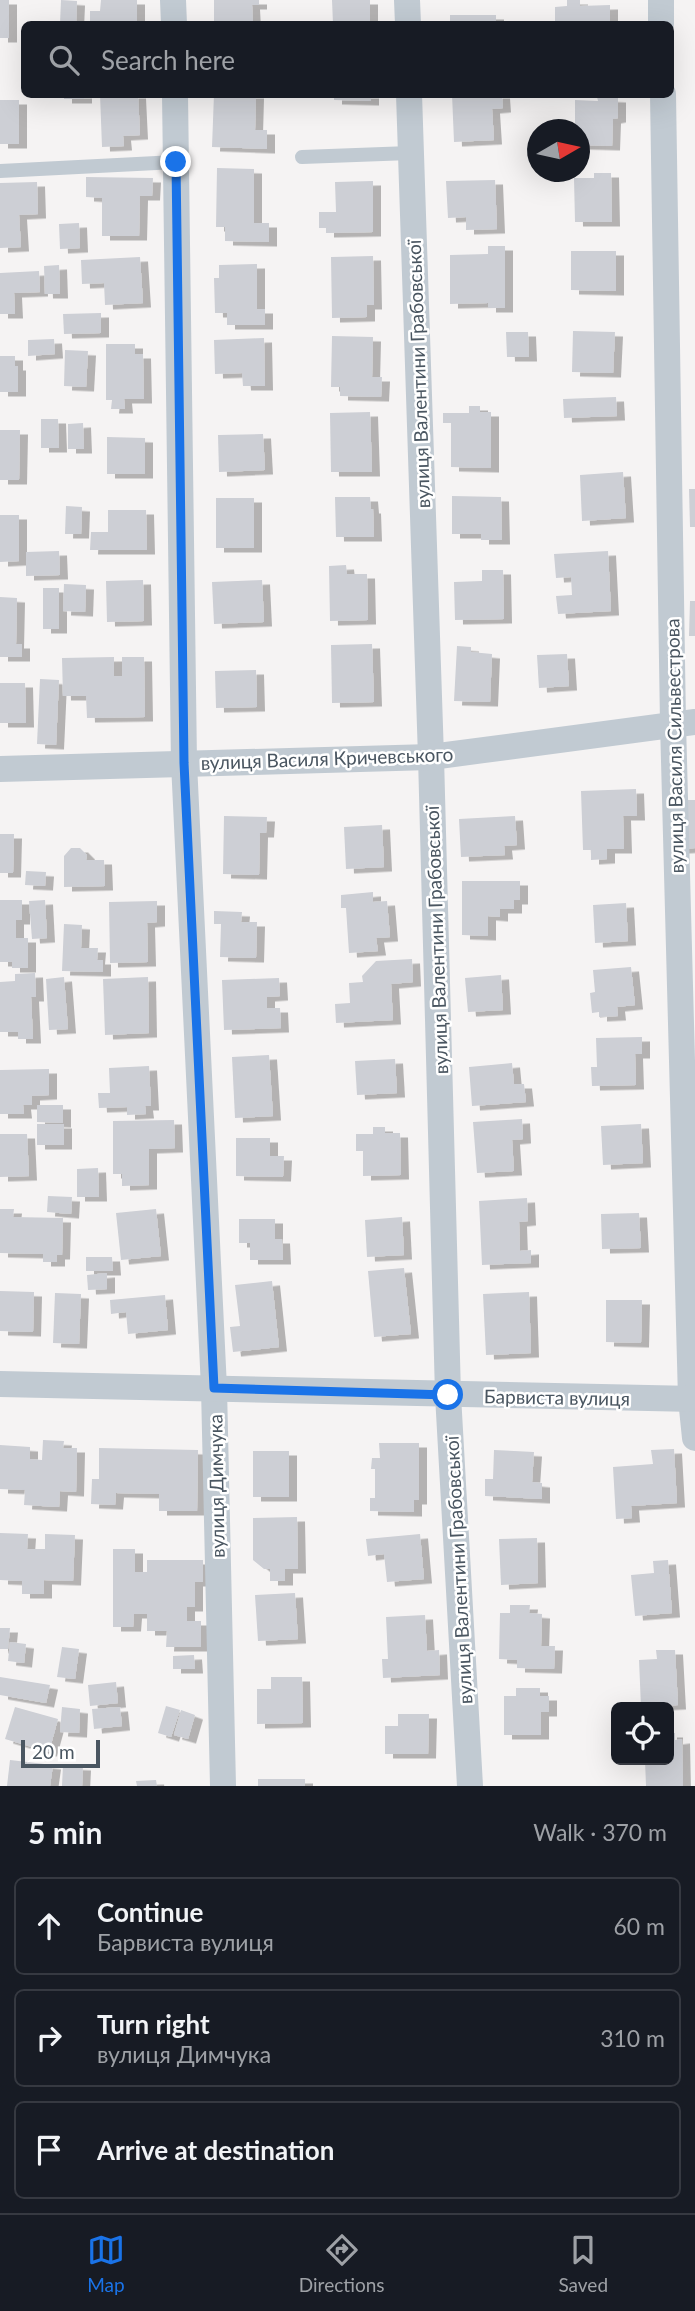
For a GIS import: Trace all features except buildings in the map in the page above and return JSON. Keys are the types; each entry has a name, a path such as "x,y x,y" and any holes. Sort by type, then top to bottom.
{"street":[{"path":"173,0 174,21"},
{"path":"407,0 408,21"},
{"path":"661,0 662,21"},
{"name":"вулиця Димчука","path":"175,98 184,763 214,1388 223,1786"},
{"name":"вулиця Валентини Грабовської","path":"409,98 431,757 448,1395 470,1786"},
{"name":"вулиця Василя Сильвестрова","path":"663,98 684,723 695,1438"},
{"name":"вулиця Василя Кричевського","path":"0,769 431,757 684,723"},
{"name":"Барвиста вулиця","path":"0,1384 693,1399"}],"lane":[{"path":"302,157 410,153"},
{"path":"0,171 176,162"}],"route":[{"path":"176,162 184,763 214,1388 448,1395"}]}
